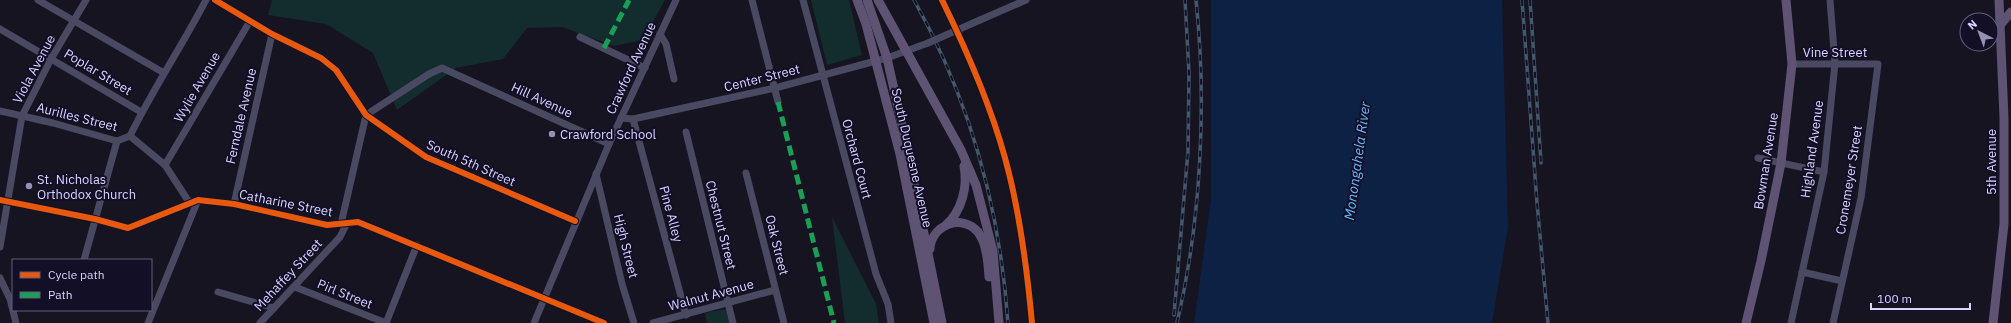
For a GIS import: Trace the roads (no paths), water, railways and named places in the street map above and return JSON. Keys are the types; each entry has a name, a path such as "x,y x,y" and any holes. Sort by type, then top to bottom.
{"main road":[{"name":"South Duquesne Avenue","path":"857,0 866,24 900,154 934,323"},
{"name":"South Duquesne Avenue","path":"867,0 887,58 930,258 942,323"},
{"path":"878,0 961,150 976,185 993,251 998,323"},
{"name":"Bowman Avenue","path":"1746,323 1761,262 1781,164 1792,64 1786,0"},
{"name":"5th Avenue","path":"1993,323 2004,226 2007,118 2007,92 1999,0"},
{"path":"2001,24 2011,12"},
{"path":"930,258 930,242 933,235 952,219 960,207 966,174 961,150"},
{"path":"946,224 969,224 978,232 984,243 988,259 993,323"}],"street":[{"path":"38,0 164,73"},
{"name":"Viola Avenue","path":"0,247 9,201 22,116 51,59 86,0"},
{"path":"130,136 164,73 188,36 206,0"},
{"name":"South 5th Street","path":"215,0 272,34 320,58 336,70 366,115 426,157 575,221"},
{"name":"Crawford Avenue","path":"534,323 575,221 676,0"},
{"path":"752,0 778,102"},
{"name":"Orchard Court","path":"803,0 876,274 888,304 891,323"},
{"name":"Center Street","path":"621,118 633,119 775,88 887,58 928,44 1026,0"},
{"name":"Highland Avenue","path":"1791,323 1824,172 1835,63 1830,0"},
{"name":"Wylie Avenue","path":"165,165 250,21"},
{"name":"Poplar Street","path":"0,29 142,112"},
{"name":"Ferndale Avenue","path":"234,204 272,34"},
{"path":"660,34 666,44 674,79"},
{"path":"580,37 645,68"},
{"name":"Vine Street","path":"1792,64 1878,64"},
{"name":"Cronemeyer Street","path":"1833,323 1861,198 1878,64"},
{"name":"Hill Avenue","path":"366,115 429,74 442,68 609,144"},
{"name":"Aurilles Street","path":"0,111 117,141 130,136 165,165 189,202"},
{"name":"Mehaffey Street","path":"260,323 340,237 366,115"},
{"name":"Pine Alley","path":"633,119 686,315"},
{"name":"Chestnut Street","path":"686,132 733,323"},
{"path":"84,259 94,219 117,141"},
{"path":"1758,158 1824,172"},
{"name":"Oak Street","path":"746,173 784,323"},
{"name":"High Street","path":"596,174 622,284 634,323"},
{"name":"Catharine Street","path":"0,200 94,219 128,228 189,202 198,200 234,204 327,225 358,222 604,323"},
{"path":"148,323 198,200"},
{"path":"386,323 417,246"},
{"path":"1802,272 1842,281"},
{"path":"0,278 10,299 12,307"},
{"name":"Pirl Street","path":"295,287 386,323"},
{"name":"Walnut Avenue","path":"653,323 729,304 776,290"},
{"path":"218,292 274,308"},
{"path":"13,311 16,323"}],"water":[{"name":"Monongahela River","path":"1211,0 1502,0 1508,227 1492,323 1194,323 1211,200"}],"railway":[{"path":"914,0 934,38 951,77 979,156 990,197 998,238 1008,323"},
{"path":"1174,315 1188,151 1189,73 1185,0"},
{"path":"1177,323 1192,244 1200,162 1201,80 1196,0"},
{"path":"1522,0 1537,203 1548,323"},
{"path":"1530,0 1541,163"}],"place":[{"name":"Crawford School","path":"552,134"},
{"name":"St. Nicholas Orthodox Church","path":"29,186"}]}
